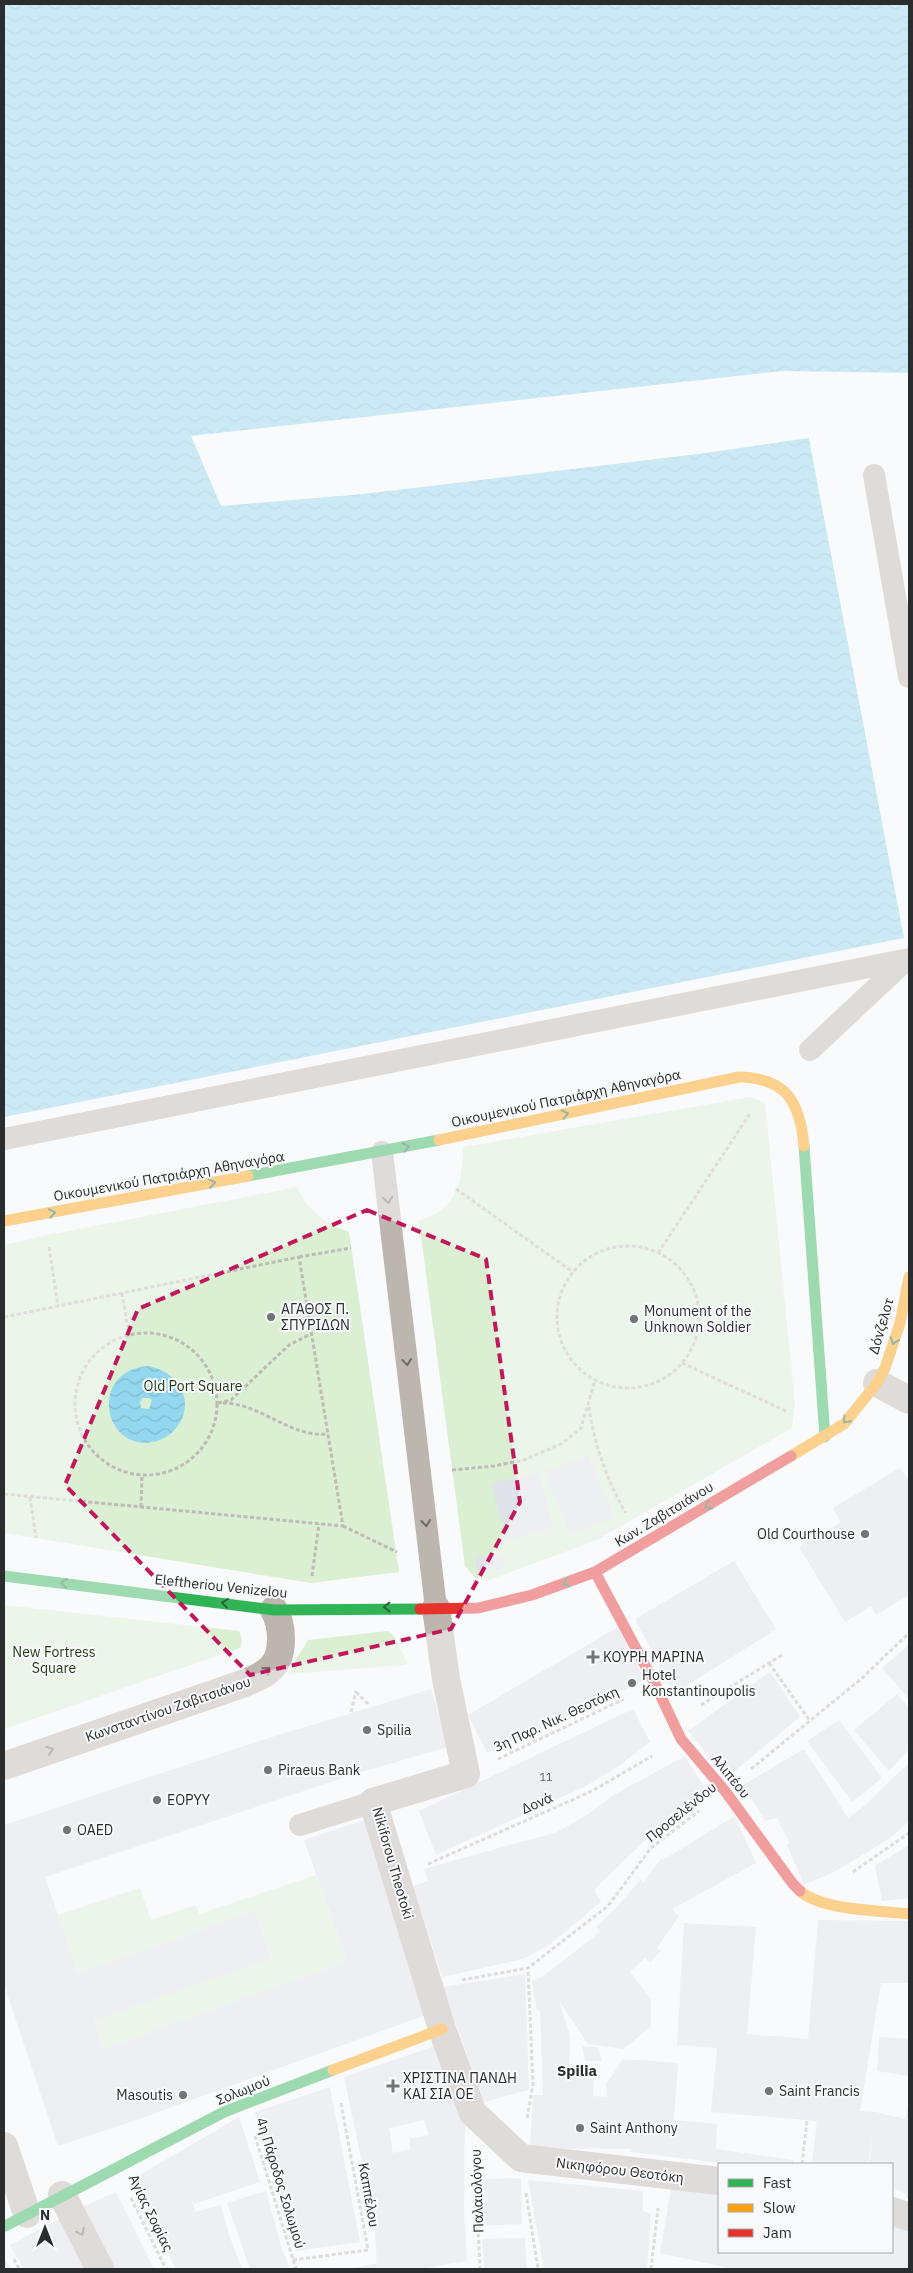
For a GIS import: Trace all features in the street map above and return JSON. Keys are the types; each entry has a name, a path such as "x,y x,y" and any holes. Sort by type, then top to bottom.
{"street":[{"name":"Οικουμενικού Πατριάρχη Αθηναγόρα","path":"4,1221 382,1152 739,1078 757,1077 774,1082 788,1093 797,1108 802,1124 825,1437"},
{"name":"Δόνζελοτ","path":"877,1383 900,1323 909,1277"},
{"name":"Κων. Ζαβιτσιάνου","path":"436,1608 478,1608 532,1596 595,1572 825,1437 844,1424 877,1383"},
{"path":"877,1383 909,1400"},
{"name":"Αλιπέου","path":"595,1572 655,1684 681,1739 725,1791 793,1884 814,1900 826,1904 909,1914"},
{"name":"Eleftheriou Venizelou","path":"4,1576 274,1610 436,1608"},
{"path":"436,1608 446,1679 466,1774"},
{"name":"Κωνσταντίνου Ζαβιτσιάνου","path":"4,1766 245,1683 262,1674 274,1664 280,1647 280,1624 274,1610"},
{"name":"Nikiforou Theotoki","path":"466,1774 374,1802 442,2029 473,2114 521,2158"},
{"name":"Σολωμού","path":"12,2223 115,2167 224,2112 442,2029"},
{"path":"4,2146 12,2223"},
{"name":"Νικηφόρου Θεοτόκη","path":"521,2158 718,2181"},
{"path":"62,2195 100,2269"},
{"path":"893,2211 909,2217"}],"lane":[{"path":"874,475 909,677"},
{"path":"810,1050 908,960"},
{"path":"4,1139 908,960"},
{"path":"382,1152 436,1608"},
{"path":"300,1825 374,1802"}],"path":[{"path":"658,1253 752,1109"},
{"path":"456,1189 572,1272"},
{"path":"635,1246 658,1253 679,1267 693,1287 699,1316 698,1335 687,1357 670,1375 648,1386 623,1389 601,1384 582,1373 567,1356 558,1336 556,1313 561,1291 572,1272 589,1257 610,1248 635,1246"},
{"path":"4,1317 351,1248"},
{"path":"49,1256 58,1306"},
{"path":"299,1257 343,1526"},
{"path":"122,1293 129,1335"},
{"path":"153,1333 177,1339 197,1354 212,1373 218,1403 216,1422 206,1445 189,1462 167,1473 142,1476 120,1471 101,1459 86,1443 77,1422 75,1400 80,1378 91,1359 108,1344 129,1335 153,1333"},
{"path":"218,1403 230,1400 289,1345 312,1334"},
{"path":"682,1363 795,1415"},
{"path":"452,1470 494,1466 524,1460 563,1443 582,1428 595,1380"},
{"path":"218,1403 230,1403 240,1406 317,1435 328,1434"},
{"path":"589,1406 599,1452 616,1497 630,1520"},
{"path":"141,1507 142,1476"},
{"path":"4,1494 343,1526 397,1552"},
{"path":"30,1497 36,1538"},
{"path":"312,1583 319,1524"},
{"name":"Προσελένδου","path":"429,1985 528,1968 608,1906 652,1848 725,1791 861,1679 909,1633"},
{"path":"673,1723 782,1654"},
{"path":"769,1663 810,1721"},
{"name":"3η Παρ. Νικ. Θεοτόκη","path":"466,1774 655,1684"},
{"path":"351,1712 356,1691 370,1706"},
{"name":"Δονά","path":"397,1877 592,1791 681,1739"},
{"path":"814,1900 909,1833"},
{"path":"528,1968 533,2085 521,2158 538,2269"},
{"name":"Καππέλου","path":"293,2260 368,2250 335,2070"},
{"name":"4η Πάροδος Σολωμού","path":"245,2104 296,2269"},
{"name":"Παλαιολόγου","path":"473,2114 480,2269"},
{"path":"802,2163 807,2120"},
{"name":"Αγίας Σοφίας","path":"115,2167 166,2269"}],"highlighted area":[{"path":"367,1210 486,1259 520,1502 451,1629 250,1675 65,1485 138,1309"}],"green space":[{"path":"750,1097 765,1103 795,1405 792,1428 597,1540 489,1580 475,1578 465,1566 419,1221 439,1212 452,1197 461,1173 463,1147"},
{"name":"Old Port Square","path":"297,1187 312,1210 324,1220 349,1232 399,1572 311,1583 4,1533 4,1245"},
{"name":"New Fortress Square","path":"4,1605 239,1631 242,1640 240,1648 4,1729"},
{"path":"388,1631 393,1635 407,1664 287,1674 308,1640"},
{"path":"316,1875 347,1961 103,2049 94,2020 272,1958 255,1911 78,1973 58,1915 140,1888 151,1920 196,1905 199,1914"}],"water":[{"path":"4,4 909,4 909,461 823,434 809,438 904,938 4,1117"},
{"path":"149,1366 158,1369 173,1378 183,1392 185,1409 182,1419 175,1430 165,1438 157,1441 139,1442 125,1436 115,1425 110,1411 110,1395 116,1382 129,1371","holes":["142,1398 152,1400 149,1409 141,1408 140,1402"]}],"pier":[{"path":"782,371 909,373 909,463 823,436 812,439 905,939 809,438 698,454 363,494 221,506 191,436"}],"building":[{"path":"588,1455 614,1517 571,1535 545,1472"},
{"name":"Old Courthouse","path":"900,1468 909,1480 909,1595 876,1615 871,1606 845,1622 799,1547 841,1522 833,1508"},
{"path":"538,1472 553,1527 507,1540 491,1484"},
{"path":"503,1556 504,1570 476,1570 476,1557"},
{"path":"734,1561 776,1629 674,1694 635,1619"},
{"path":"618,1627 645,1680 487,1753 468,1715"},
{"path":"909,1645 909,1699 882,1668"},
{"path":"770,1672 800,1717 726,1778 688,1731"},
{"path":"431,1689 448,1747 358,1773 45,1877 78,1973 255,1911 272,1959 94,2020 103,2049 347,1961 304,1840 365,1820 434,2012 128,2123 58,2146 4,1984 4,1825 259,1741"},
{"path":"897,1694 909,1708 909,1749 889,1771 854,1730"},
{"path":"633,1709 650,1742 620,1765 588,1785 436,1855 419,1811"},
{"path":"839,1720 882,1778 852,1802 807,1741"},
{"path":"804,1749 848,1818 863,1807 909,1763 909,1821 889,1839 834,1872 804,1885 787,1845 790,1844 777,1818 765,1821 743,1785"},
{"path":"685,1756 708,1793 643,1842 594,1890 601,1902 549,1945 523,1959 442,1977 413,1886 428,1881 424,1869 557,1832 587,1815 612,1796"},
{"path":"735,1816 756,1863 672,1909 679,1916 657,1948 661,1951 650,1963 645,1958 630,1972 651,1999 651,2027 623,2049 588,2044 559,2001 570,2036 569,2070 594,2071 593,2096 607,2097 606,2084 623,2059 678,2063 674,2120 717,2124 716,2149 793,2160 793,2163 721,2163 630,2152 630,2149 530,2148 533,2095 543,2095 540,2010 537,2011 532,1981 542,1977 600,1932 596,1927 618,1906 641,1879 643,1882 662,1858 663,1860"},
{"path":"909,1845 909,1898 882,1901 875,1866"},
{"path":"818,1920 909,1921 909,1980 908,1983 881,1983 860,2111 876,2112 905,2119 909,2104 909,2198 905,2197 906,2194 893,2188 893,2163 869,2163 874,2124 868,2163 812,2163 817,2121 711,2112 717,2048 677,2045 684,1923 756,1927 747,2034 808,2039"},
{"path":"525,1974 529,2090 484,2102 443,1987"},
{"path":"879,2037 909,2039 909,2076 877,2071"},
{"path":"435,2046 467,2117 465,2129 464,2210 467,2261 420,2269 349,2269 377,2263 374,2220 344,2077","holes":["424,2120 429,2135 410,2138 410,2149 393,2153 389,2128"]},
{"path":"582,2046 598,2047 602,2061 585,2061"},
{"path":"330,2087 360,2242 295,2251 255,2112"},
{"path":"239,2117 260,2182 194,2204 190,2196 196,2212 221,2205 229,2235 242,2269 176,2269 144,2207 133,2179"},
{"path":"521,2178 522,2224 480,2226 479,2179"},
{"path":"528,2180 643,2191 643,2211 651,2214 647,2269 544,2269"},
{"path":"672,2183 718,2191 718,2253 893,2253 893,2225 909,2229 909,2269 733,2269 660,2253"},
{"path":"266,2191 282,2249 290,2269 250,2269 227,2203"},
{"path":"116,2192 154,2269 111,2269 80,2208"},
{"path":"61,2218 86,2269 24,2269 10,2245"},
{"path":"525,2238 527,2269 484,2269 482,2239"},
{"path":"4,2257 11,2269 4,2269"}],"traffic: fast":[{"path":"248,1176 439,1140"},
{"path":"804,1146 825,1437"},
{"path":"4,1576 274,1610 420,1609"},
{"path":"5,2226 224,2112 333,2070"}],"traffic: slow":[{"path":"439,1140 739,1077 755,1078 768,1082 779,1087 788,1095 799,1116 804,1146"},
{"path":"4,1221 248,1176"},
{"path":"791,1456 844,1424 877,1383 885,1368 900,1323 909,1277"},
{"path":"800,1891 810,1898 837,1906 909,1914"},
{"path":"333,2070 442,2029"}],"traffic: jam":[{"path":"420,1609 478,1608 532,1595 595,1572 791,1456"},
{"path":"595,1572 655,1684 681,1739 725,1791 800,1891"}],"place":[{"name":"ΑΓΑΘΟΣ Π. ΣΠΥΡΙΔΩΝ","path":"271,1317"},
{"name":"Monument of the Unknown Soldier","path":"634,1319"},
{"name":"Old Courthouse","path":"865,1534"},
{"name":"ΚΟΥΡΗ ΜΑΡΙΝΑ","path":"593,1657"},
{"name":"Hotel Konstantinoupolis","path":"632,1683"},
{"name":"Spilia","path":"367,1730"},
{"name":"Piraeus Bank","path":"268,1770"},
{"name":"EOPYY","path":"157,1800"},
{"name":"OAED","path":"67,1830"},
{"name":"ΧΡΙΣΤΙΝΑ ΠΑΝΔΗ ΚΑΙ ΣΙΑ ΟΕ","path":"393,2086"},
{"name":"Saint Francis","path":"769,2091"},
{"name":"Masoutis","path":"183,2095"},
{"name":"Saint Anthony","path":"580,2128"}],"district":[{"name":"Spilia","path":"577,2070"}]}
